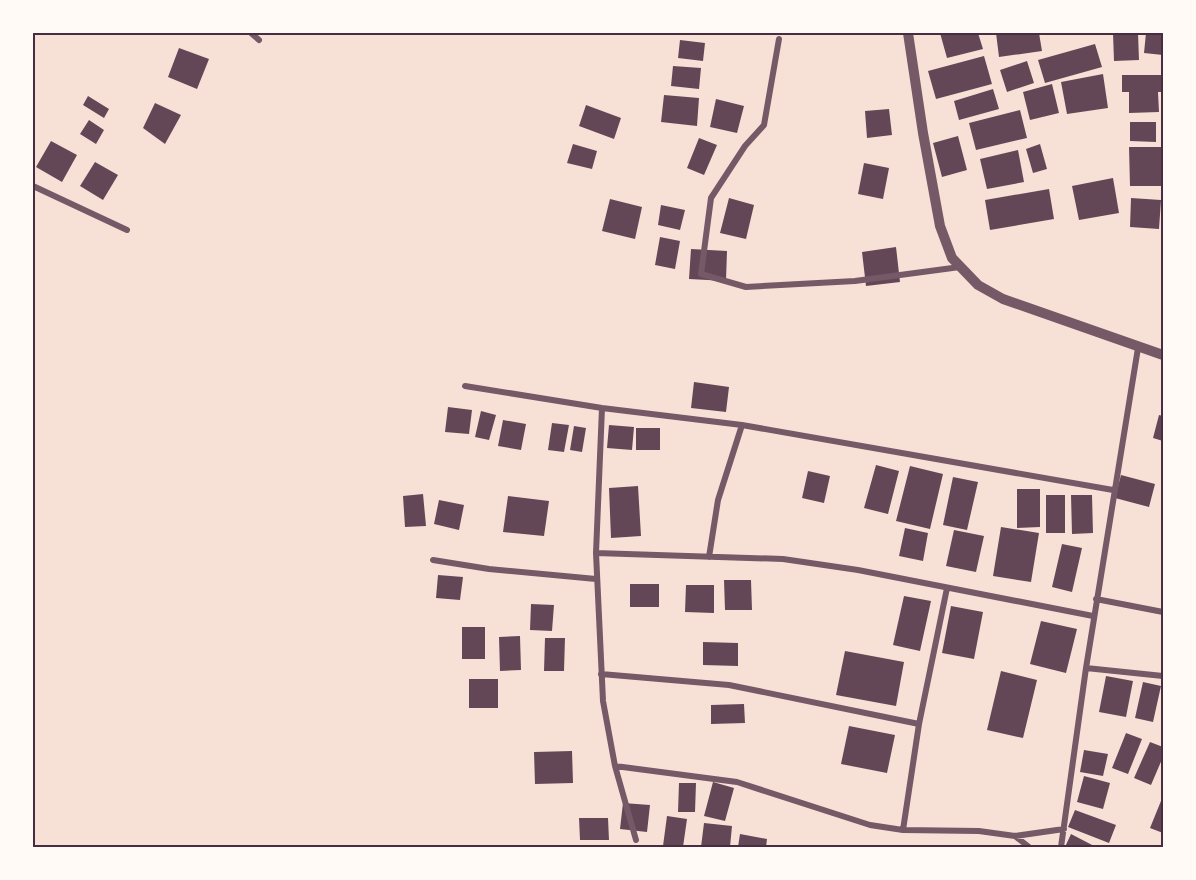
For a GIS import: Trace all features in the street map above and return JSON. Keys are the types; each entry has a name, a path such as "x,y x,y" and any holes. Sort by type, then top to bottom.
{"street":[{"path":"251,33 259,40"},
{"path":"908,33 922,133 940,226 952,258 978,285 1003,298 1163,355"},
{"path":"779,39 764,125 745,146 711,198 701,274 746,287 855,281 961,267"},
{"path":"33,186 127,230"},
{"path":"1061,847 1093,616 1138,348"},
{"path":"465,386 602,408 742,425 1113,490"},
{"path":"602,408 596,554 601,674 615,766 636,840"},
{"path":"709,557 718,500 742,425"},
{"path":"596,554 783,559 858,570 1093,616"},
{"path":"433,560 489,570 596,579"},
{"path":"903,830 919,724 947,588"},
{"path":"1096,598 1163,612"},
{"path":"1086,668 1163,676"},
{"path":"601,674 729,685 919,724"},
{"path":"615,766 737,782 870,825 903,830 979,831 1015,836 1064,829"},
{"path":"1015,836 1029,847"}],"building":[{"path":"940,33 978,33 983,49 947,58"},
{"path":"996,33 1039,33 1042,51 999,57"},
{"path":"1113,33 1138,33 1139,60 1114,61"},
{"path":"1146,33 1163,33 1163,55 1144,53"},
{"path":"680,40 705,43 703,61 678,58"},
{"path":"1095,44 1102,67 1045,83 1038,60"},
{"path":"179,48 209,59 197,89 168,77"},
{"path":"984,56 992,84 936,99 928,71"},
{"path":"1027,61 1034,83 1007,92 1000,70"},
{"path":"673,66 701,68 699,89 671,86"},
{"path":"1103,74 1108,108 1067,114 1061,82"},
{"path":"1122,75 1163,75 1163,92 1158,92 1159,112 1129,113 1129,92 1122,92"},
{"path":"1052,84 1059,113 1030,120 1023,92"},
{"path":"993,89 999,109 959,120 954,101"},
{"path":"664,95 699,98 697,126 661,122"},
{"path":"88,96 109,109 104,118 83,105"},
{"path":"716,99 744,106 737,133 710,127"},
{"path":"155,103 181,115 165,144 143,128"},
{"path":"586,105 621,118 614,139 579,126"},
{"path":"889,109 892,135 867,138 865,111"},
{"path":"1020,110 1027,138 976,150 969,123"},
{"path":"89,120 104,130 96,144 80,134"},
{"path":"1130,122 1156,122 1156,142 1130,141"},
{"path":"958,136 967,170 942,177 933,143"},
{"path":"699,138 717,145 704,175 687,168"},
{"path":"51,141 77,155 62,182 36,167"},
{"path":"573,144 597,151 592,169 567,163"},
{"path":"1040,144 1047,169 1033,173 1026,149"},
{"path":"1129,147 1163,147 1163,186 1130,186"},
{"path":"1018,150 1024,182 987,189 980,159"},
{"path":"95,162 118,175 103,200 80,186"},
{"path":"864,163 889,168 883,199 858,194"},
{"path":"1113,178 1119,213 1079,220 1072,186"},
{"path":"1049,189 1054,219 990,230 985,200"},
{"path":"729,198 754,205 746,239 720,233"},
{"path":"1131,198 1161,200 1159,229 1130,227"},
{"path":"610,199 642,207 635,239 602,231"},
{"path":"661,205 685,210 680,230 658,225"},
{"path":"660,237 680,241 675,269 655,265"},
{"path":"896,247 900,282 866,286 862,252"},
{"path":"691,249 727,251 726,281 689,279"},
{"path":"694,382 729,387 726,412 691,408"},
{"path":"448,407 472,410 469,434 445,432"},
{"path":"481,411 496,415 489,440 475,437"},
{"path":"1159,415 1163,416 1163,441 1153,438"},
{"path":"503,420 526,424 521,450 498,446"},
{"path":"552,423 569,425 564,452 548,450"},
{"path":"609,425 634,427 632,450 607,448"},
{"path":"574,426 586,428 582,452 570,450"},
{"path":"636,428 660,428 660,450 636,450"},
{"path":"876,465 899,471 888,514 864,508"},
{"path":"910,466 943,474 930,529 896,521"},
{"path":"808,471 830,476 824,503 802,498"},
{"path":"1121,475 1155,484 1149,507 1115,498"},
{"path":"953,477 978,482 967,530 943,525"},
{"path":"638,486 641,536 611,538 609,488"},
{"path":"1017,489 1040,489 1040,527 1017,528"},
{"path":"423,494 426,526 405,527 403,496"},
{"path":"1046,495 1065,495 1065,533 1046,533"},
{"path":"1071,495 1092,495 1093,533 1072,534"},
{"path":"508,496 549,501 544,536 503,532"},
{"path":"439,500 464,505 459,530 434,524"},
{"path":"1001,527 1039,533 1031,582 993,576"},
{"path":"905,528 928,533 923,561 899,556"},
{"path":"954,530 984,536 976,572 946,566"},
{"path":"1062,544 1082,548 1072,592 1052,587"},
{"path":"438,575 463,577 460,600 436,598"},
{"path":"724,580 751,580 752,610 725,610"},
{"path":"630,584 659,584 659,607 630,607"},
{"path":"686,585 714,585 714,613 685,612"},
{"path":"904,596 931,601 920,651 893,645"},
{"path":"531,604 554,605 552,631 530,630"},
{"path":"951,606 983,612 974,659 942,653"},
{"path":"1041,621 1077,629 1066,673 1030,664"},
{"path":"462,627 485,627 485,659 462,659"},
{"path":"520,636 521,670 500,671 499,637"},
{"path":"545,638 565,638 564,671 544,671"},
{"path":"703,642 738,643 738,666 703,665"},
{"path":"845,651 904,662 896,706 836,695"},
{"path":"1001,671 1037,680 1023,738 987,730"},
{"path":"1106,676 1133,681 1126,717 1099,712"},
{"path":"469,679 498,679 498,708 469,708"},
{"path":"1143,682 1161,686 1153,722 1135,718"},
{"path":"744,704 745,723 711,724 711,705"},
{"path":"849,726 895,735 887,773 841,764"},
{"path":"1126,733 1142,739 1128,774 1112,768"},
{"path":"1150,742 1163,747 1163,757 1151,785 1134,778"},
{"path":"1084,750 1108,754 1103,776 1080,772"},
{"path":"572,751 573,783 535,784 534,752"},
{"path":"1084,776 1110,783 1103,809 1077,802"},
{"path":"713,782 734,788 725,821 704,816"},
{"path":"679,783 696,783 695,812 678,812"},
{"path":"1163,796 1163,833 1150,828"},
{"path":"623,803 650,805 647,832 620,829"},
{"path":"1075,810 1116,825 1109,843 1068,827"},
{"path":"667,816 687,819 683,847 663,846"},
{"path":"579,818 608,818 609,840 580,840"},
{"path":"704,823 732,826 730,847 701,847"},
{"path":"740,834 767,839 766,847 738,847"},
{"path":"1071,834 1096,847 1065,847"}]}
